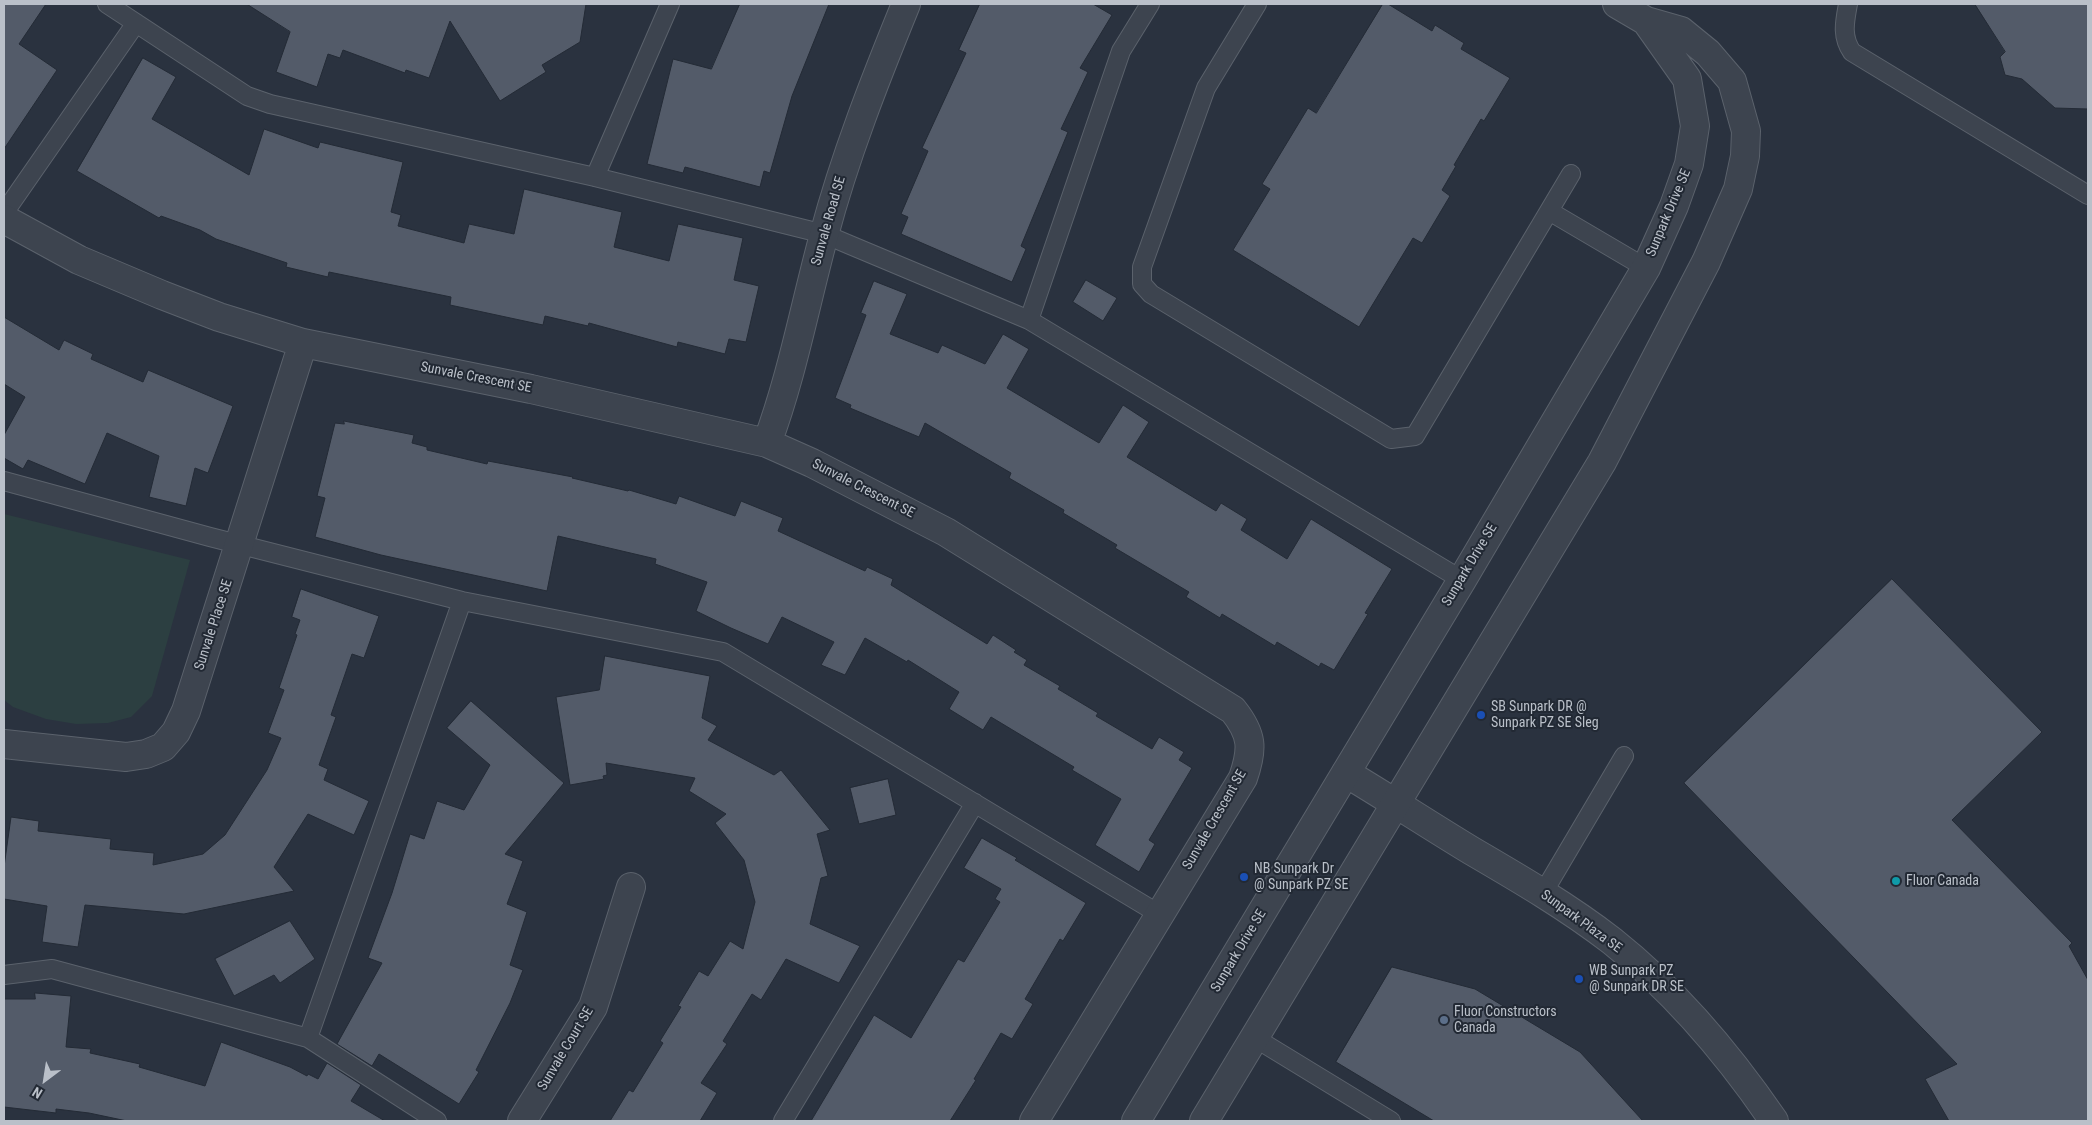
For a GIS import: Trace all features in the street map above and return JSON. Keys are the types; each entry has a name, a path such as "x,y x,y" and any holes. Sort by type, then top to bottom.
{"street":[{"name":"Sunvale Road SE","path":"767,443 781,406 824,234 860,121 906,4"},
{"path":"1204,1121 1602,462 1706,262 1738,189 1745,156 1746,130 1732,81 1708,53 1681,31 1646,21 1617,4"},
{"name":"Sunpark Drive SE","path":"1136,1121 1462,580 1646,268 1674,206 1689,164 1695,126 1687,79 1646,21"},
{"name":"Sunvale Crescent SE","path":"4,219 79,260 162,295 218,317 303,343 531,389 767,443 812,463 946,532 1233,710 1244,724 1250,743 1250,758 1243,778 1034,1121"},
{"name":"Sunvale Place SE","path":"4,744 126,757 146,754 164,747 176,732 186,712 303,343"},
{"name":"Sunpark Plaza SE","path":"1346,773 1563,906 1612,942 1658,983 1711,1038 1748,1083 1774,1121"},
{"name":"Sunvale Court SE","path":"522,1121 593,1007 631,887"}],"lane":[{"path":"107,4 247,96 595,177 824,234 1029,320 1462,580"},
{"path":"595,177 670,4"},
{"path":"1029,320 1121,50 1150,4"},
{"path":"1257,4 1206,88 1142,267 1142,284 1151,294 1391,439 1415,436 1571,174"},
{"path":"1848,4 1844,34 1847,45 1852,52 2088,195"},
{"path":"4,213 136,23"},
{"path":"1549,211 1646,268"},
{"path":"4,481 239,545 462,601 723,652 1159,914"},
{"path":"308,1038 462,601"},
{"path":"1543,894 1624,756"},
{"path":"783,1121 975,802"},
{"path":"4,975 52,969 308,1038 437,1121"},
{"path":"1255,1038 1391,1121"}],"shaded area":[{"path":"4,514 190,560 152,696 131,717 108,723 76,724 46,719 13,707 4,700"}],"building":[{"path":"4,4 46,4 19,44 57,70 4,149"},
{"path":"247,4 586,4 580,42 542,65 546,72 500,101 450,21 429,78 406,70 405,73 343,50 340,58 328,54 317,87 276,72 290,32"},
{"path":"740,4 829,4 792,96 770,173 764,171 760,187 685,167 683,173 647,164 673,59 711,69"},
{"path":"980,4 1093,4 1112,15 1080,68 1088,72 1061,129 1068,132 1021,246 1026,249 1012,282 901,234 908,217 901,214 928,151 922,148 966,53 959,50"},
{"path":"1383,4 1388,4 1432,31 1435,25 1464,43 1461,49 1510,78 1484,121 1481,119 1454,165 1456,166 1442,190 1450,196 1422,243 1413,238 1359,327 1233,250 1270,189 1262,184 1308,108 1316,113"},
{"path":"1975,4 2088,4 2088,109 2055,108 2022,79 2005,75 2000,57 2005,52"},
{"path":"143,58 176,77 152,119 249,175 264,129 318,148 320,142 403,162 391,212 401,215 398,226 464,243 469,224 514,234 524,189 622,212 614,247 669,261 678,224 743,238 734,280 759,286 746,342 729,339 725,354 678,342 677,347 589,323 588,326 545,316 543,325 450,305 451,297 329,272 328,277 286,267 287,263 216,239 200,230 161,216 159,218 77,171"},
{"path":"1086,280 1117,298 1103,321 1073,302"},
{"path":"874,281 907,294 890,334 938,353 942,345 985,364 1003,334 1029,349 1007,388 1099,443 1123,405 1149,422 1127,457 1216,511 1221,503 1247,519 1241,530 1287,559 1311,519 1392,569 1365,613 1368,614 1334,670 1321,663 1319,667 1277,642 1275,646 1222,614 1220,618 1186,597 1189,592 1115,548 1117,545 1063,513 1064,510 1009,478 1011,473 925,423 919,437 850,408 851,405 835,398 866,315 861,313"},
{"path":"4,317 59,350 64,340 93,354 91,359 143,382 148,370 233,406 208,473 195,468 186,506 149,497 159,456 107,433 85,484 28,460 23,469 4,458 4,435 25,397 4,384"},
{"path":"344,421 414,435 412,443 427,447 427,450 487,464 488,461 573,477 629,490 676,504 679,496 735,516 741,501 783,518 778,531 865,571 867,567 893,579 891,585 987,644 993,635 1016,650 1014,652 1027,660 1024,665 1060,686 1058,689 1098,713 1096,716 1152,749 1159,737 1184,752 1179,760 1192,768 1149,840 1155,844 1139,872 1095,845 1121,799 1072,770 1074,767 991,717 983,730 949,709 959,692 908,660 907,662 865,638 845,675 821,665 834,642 782,617 768,644 696,611 707,582 655,564 656,559 558,536 547,591 381,555 315,537 325,498 317,496 335,423 344,424"},
{"name":"Fluor Canada","path":"1892,579 2042,732 1952,820 2072,943 2069,946 2088,980 2088,1121 1949,1121 1925,1079 1957,1064 1684,783"},
{"path":"301,589 379,616 364,658 352,654 331,715 336,717 319,765 328,769 324,780 369,801 354,835 308,814 274,867 294,891 184,914 85,905 78,947 42,942 47,906 4,899 4,867 11,817 39,821 38,831 111,839 110,849 154,853 153,865 203,854 225,835 267,770 281,738 268,733 284,690 279,688 297,635 295,634 300,620 292,617"},
{"path":"605,656 710,676 702,718 717,726 708,740 774,775 781,770 830,830 817,834 828,876 821,878 810,924 860,946 839,983 786,959 761,1000 752,994 723,1041 727,1044 701,1083 717,1093 700,1121 610,1121 629,1090 633,1092 663,1043 660,1041 681,1007 678,1006 699,971 708,976 730,941 743,949 755,902 744,860 715,823 726,814 689,791 695,778 606,763 607,775 603,776 604,779 570,785 556,697 599,690"},
{"path":"471,701 564,783 505,854 523,861 507,904 527,912 510,965 523,970 510,1003 476,1070 479,1072 459,1104 379,1054 372,1066 337,1044 382,963 368,958 392,893 410,834 424,839 437,801 464,810 490,765 447,728"},
{"path":"888,779 896,815 859,824 850,788"},
{"path":"982,838 1017,858 1015,860 1086,903 1063,941 1060,939 1025,999 1033,1004 1012,1039 1001,1033 974,1079 976,1080 950,1121 811,1121 874,1015 911,1038 958,959 964,962 1000,902 995,899 1001,889 964,868"},
{"path":"290,921 315,959 280,983 274,975 234,996 215,959"},
{"name":"Fluor Constructors Canada","path":"1392,967 1475,989 1580,1052 1643,1121 1434,1121 1336,1062"},
{"path":"35,993 71,996 66,1047 91,1049 90,1053 140,1064 139,1067 205,1086 221,1042 318,1079 327,1063 361,1085 351,1101 385,1121 127,1121 89,1113 56,1109 56,1113 4,1107 4,999 35,999"}],"place":[{"name":"SB Sunpark DR @ Sunpark PZ SE Sleg","path":"1481,715"},
{"name":"NB Sunpark Dr @ Sunpark PZ SE","path":"1244,877"},
{"name":"Fluor Canada","path":"1896,881"},
{"name":"WB Sunpark PZ @ Sunpark DR SE","path":"1579,979"},
{"name":"Fluor Constructors Canada","path":"1444,1020"}]}
